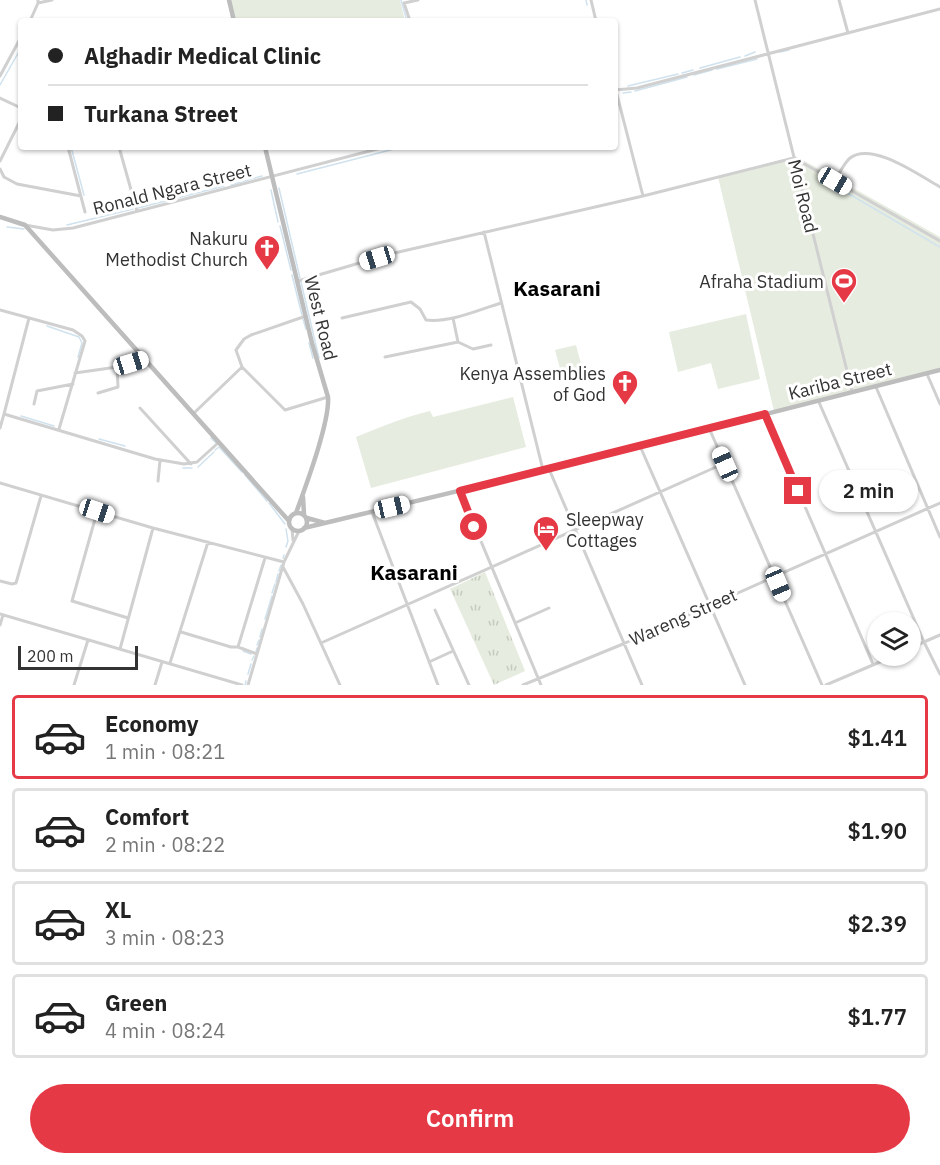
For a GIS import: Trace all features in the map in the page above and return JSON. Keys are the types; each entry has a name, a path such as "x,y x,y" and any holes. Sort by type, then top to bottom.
{"street":[{"path":"31,18 38,2 52,0"},
{"path":"229,0 233,18"},
{"path":"409,18 404,2 418,0"},
{"path":"591,0 595,18"},
{"name":"Moi Road","path":"755,0 852,393"},
{"path":"839,0 848,33"},
{"path":"618,89 637,88 940,9"},
{"path":"0,76 18,42"},
{"path":"0,98 18,107"},
{"path":"618,100 643,196"},
{"path":"0,161 18,125"},
{"path":"69,150 85,212"},
{"path":"120,150 137,211"},
{"name":"West Road","path":"266,150 312,343 328,397 318,447 303,495 294,514"},
{"name":"Ronald Ngara Street","path":"0,217 26,225 61,230 374,150"},
{"path":"835,181 849,159 864,153 873,153 883,156 940,187"},
{"path":"297,281 390,254 643,196 794,158 940,242"},
{"path":"0,169 4,177 17,184 81,196"},
{"path":"26,225 289,521 293,541"},
{"path":"484,232 546,470 642,685"},
{"path":"342,318 411,302 420,309 426,320 453,318 501,303"},
{"path":"0,310 74,330 85,341 59,429"},
{"path":"306,316 247,336 236,350 242,368 284,410 328,397"},
{"path":"0,428 29,318"},
{"path":"453,318 458,342"},
{"path":"385,357 458,342 473,349 491,345"},
{"path":"75,373 117,367 145,359"},
{"path":"98,393 118,387 117,367"},
{"path":"194,413 242,368"},
{"name":"Kariba Street","path":"302,529 940,370"},
{"path":"927,374 940,404"},
{"path":"34,404 37,391 73,384"},
{"path":"876,387 940,537"},
{"path":"818,400 940,674"},
{"path":"140,408 190,464"},
{"path":"4,414 160,460 190,464 201,459 219,443"},
{"path":"765,414 867,651"},
{"path":"709,428 824,685 868,666"},
{"path":"640,446 745,685"},
{"path":"158,481 160,460"},
{"path":"321,643 659,491 725,464"},
{"path":"0,483 284,565 340,685"},
{"path":"460,491 541,685"},
{"name":"West Road","path":"303,495 305,516"},
{"path":"0,581 16,583 41,496"},
{"name":"Wareng Street","path":"523,685 623,644 940,503"},
{"path":"279,510 327,523"},
{"path":"97,511 72,601 128,618"},
{"path":"372,512 438,685"},
{"path":"289,521 294,514"},
{"path":"248,685 284,565 293,541 307,524 305,516"},
{"path":"120,649 153,528"},
{"path":"292,529 302,529"},
{"path":"170,663 208,542"},
{"path":"238,647 265,558"},
{"path":"515,623 549,608"},
{"path":"435,610 469,685"},
{"path":"0,625 1,615 242,685"},
{"path":"181,632 257,654"},
{"path":"921,643 940,635"},
{"path":"74,685 88,640"},
{"path":"429,662 453,651"},
{"path":"155,685 162,662"},
{"path":"841,678 843,685"}],"green space":[{"path":"227,0 400,0 404,18 231,18"},
{"name":"Afraha Stadium","path":"795,156 940,237 940,371 774,411 718,177"},
{"path":"746,314 760,379 718,389 711,363 678,372 669,332"},
{"path":"576,345 584,375 564,383 555,350"},
{"path":"513,397 526,447 371,488 356,437 420,413 430,411 433,417"},
{"path":"485,572 525,671 494,685 450,589"}],"waterway":[{"path":"401,0 406,18"},
{"path":"586,0 587,5"},
{"path":"780,52 789,50"},
{"path":"745,56 755,52"},
{"path":"0,85 18,53"},
{"path":"700,68 740,57"},
{"path":"717,69 757,59"},
{"path":"682,73 693,70"},
{"path":"694,75 712,70"},
{"path":"628,86 678,74"},
{"path":"635,91 687,77"},
{"path":"623,93 631,92"},
{"path":"72,150 84,195"},
{"path":"297,174 390,150"},
{"path":"231,185 262,176"},
{"path":"832,184 940,247"},
{"path":"138,208 224,186"},
{"path":"279,188 300,278"},
{"path":"271,190 278,222"},
{"path":"67,225 133,209"},
{"path":"280,226 291,270"},
{"path":"7,227 24,229"},
{"path":"292,275 302,315"},
{"path":"301,282 319,358"},
{"path":"303,319 306,329"},
{"path":"47,326 79,337 82,343 78,357"},
{"path":"309,343 313,358"},
{"path":"21,416 54,426"},
{"path":"211,438 216,443"},
{"path":"99,439 125,446"},
{"path":"215,450 219,447 242,472"},
{"path":"198,467 214,452"},
{"path":"183,468 192,468"},
{"path":"245,475 267,501"},
{"path":"269,503 285,524"},
{"path":"286,529 288,541 286,547"},
{"path":"279,571 281,565"},
{"path":"276,582 278,574"},
{"path":"272,593 275,584"},
{"path":"265,619 272,596"},
{"path":"671,618 702,603"},
{"path":"260,637 262,629"},
{"path":"257,645 259,640"},
{"path":"256,652 257,648"},
{"path":"243,651 251,654"},
{"path":"252,660 254,656"},
{"path":"248,674 251,664"},
{"path":"245,685 246,681"}],"place":[{"name":"Nakuru Methodist Church","path":"267,271"},
{"name":"Afraha Stadium","path":"844,304"},
{"name":"Kenya Assemblies of God","path":"625,406"},
{"name":"Sleepway Cottages","path":"546,552"}],"district":[{"name":"Kasarani","path":"557,288"},
{"name":"Kasarani","path":"414,572"}],"route":[{"path":"474,527 460,491 765,414 798,491"}]}
